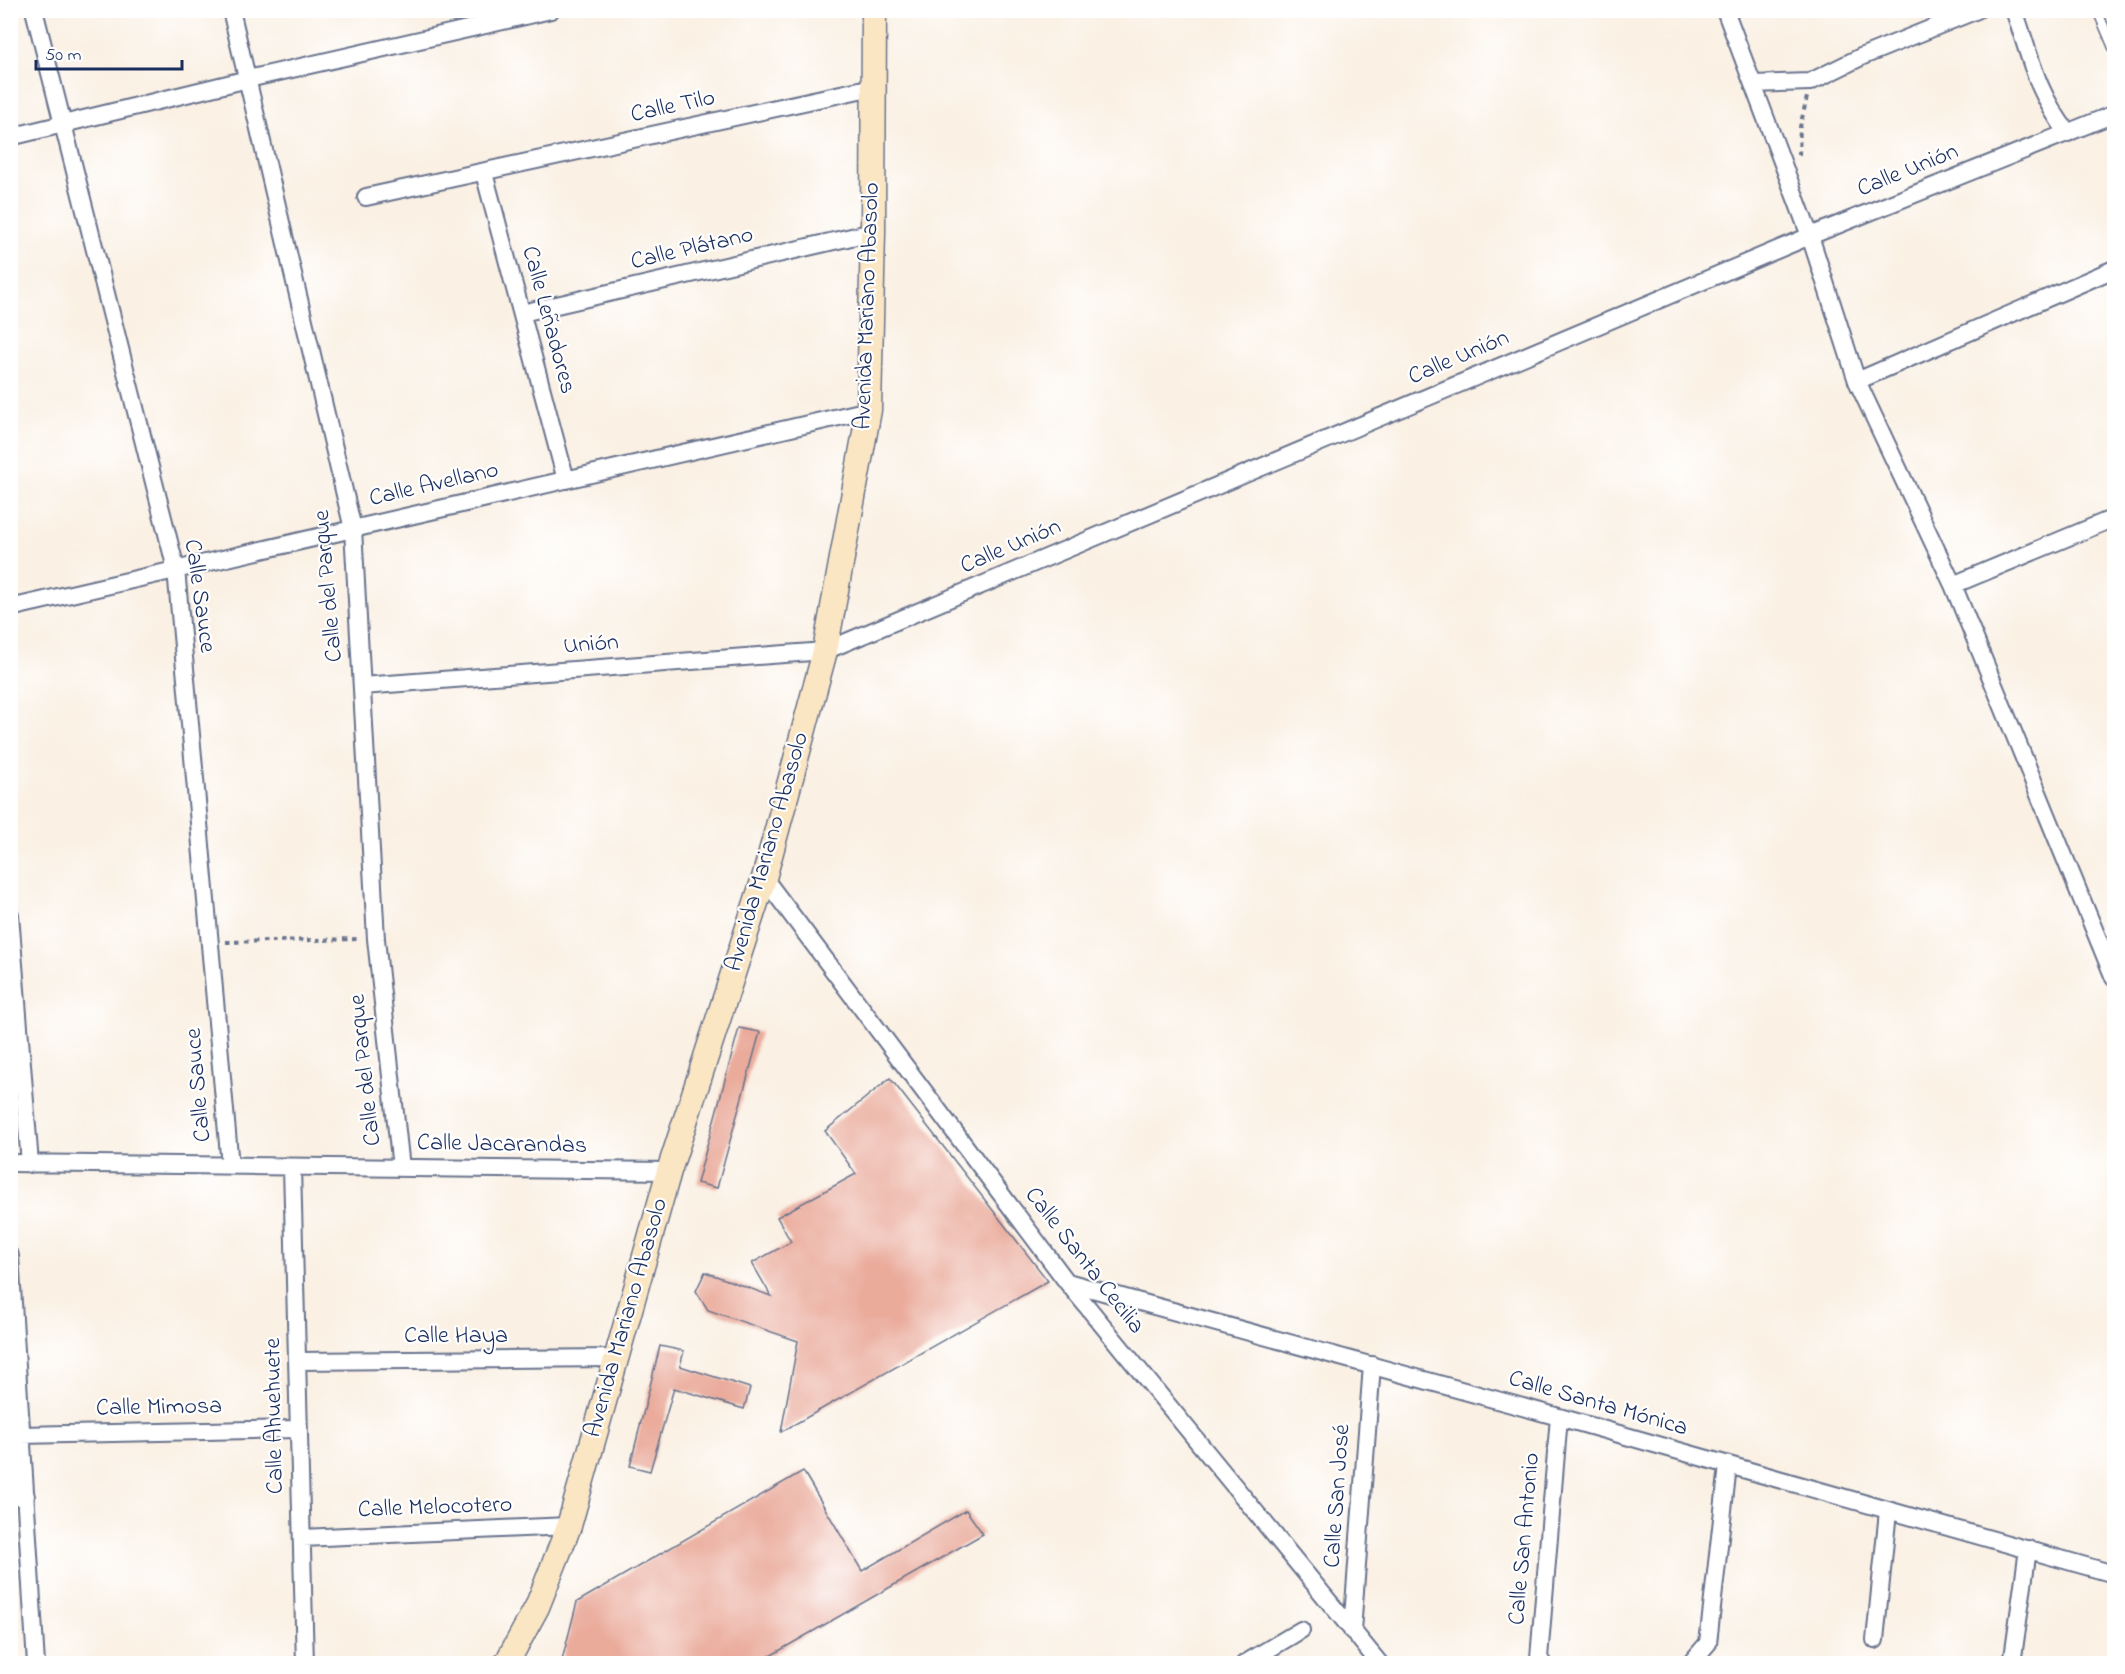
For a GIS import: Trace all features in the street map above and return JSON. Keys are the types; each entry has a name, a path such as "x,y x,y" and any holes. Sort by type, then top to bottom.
{"street":[{"name":"Calle Sauce","path":"34,10 176,569 230,1166"},
{"name":"Calle del Parque","path":"231,10 353,529 376,939 401,1168"},
{"path":"10,137 248,79 551,10"},
{"name":"Avenida Mariano Abasolo","path":"506,1664 537,1606 569,1526 669,1170 764,878 825,651 869,410 874,10"},
{"path":"1725,10 1810,236 1857,381 1953,585 2115,978"},
{"path":"1753,84 1810,82 1863,56 1977,10"},
{"path":"2014,10 2031,68 2054,115 2068,133"},
{"name":"Calle Tilo","path":"366,197 873,87"},
{"name":"Calle Unión","path":"825,651 1810,236 2115,114"},
{"name":"Calle Leñadores","path":"484,173 566,480"},
{"name":"Calle Plátano","path":"522,313 873,232"},
{"path":"1857,381 2115,269"},
{"name":"Calle Avellano","path":"10,608 869,410"},
{"path":"1953,585 2115,518"},
{"name":"Unión","path":"362,686 825,651"},
{"name":"Calle Santa Cecilia","path":"764,878 1067,1282 1380,1664"},
{"path":"10,915 30,1164"},
{"name":"Calle Jacarandas","path":"10,1163 669,1170"},
{"name":"Calle Ahuehuete","path":"292,1167 305,1664"},
{"path":"10,1256 21,1435 18,1496 36,1664"},
{"name":"Calle Santa Mónica","path":"1067,1282 1559,1417 2115,1574"},
{"name":"Calle Haya","path":"298,1361 615,1358"},
{"name":"Calle San José","path":"1352,1631 1372,1365"},
{"name":"Calle San Antonio","path":"1544,1664 1539,1658 1559,1417"},
{"name":"Calle Mimosa","path":"21,1435 298,1429"},
{"path":"1690,1664 1708,1642 1728,1466"},
{"path":"1875,1640 1888,1511"},
{"name":"Calle Melocotero","path":"302,1538 569,1526"},
{"path":"2012,1664 2028,1549"},
{"path":"1244,1664 1301,1630"}],"lane":[{"path":"2097,10 2115,50"}],"path":[{"path":"1798,166 1800,127 1810,82"},
{"path":"210,943 376,939"}],"building":[{"path":"739,1028 760,1032 717,1188 697,1183"},
{"path":"890,1078 1048,1281 781,1432 798,1341 708,1310 696,1291 705,1272 771,1296 752,1263 791,1242 777,1217 856,1174 825,1131"},
{"path":"660,1346 684,1351 680,1366 750,1388 744,1409 674,1388 650,1471 630,1466"},
{"path":"803,1471 862,1571 966,1510 983,1534 756,1664 561,1664 577,1602"}]}
